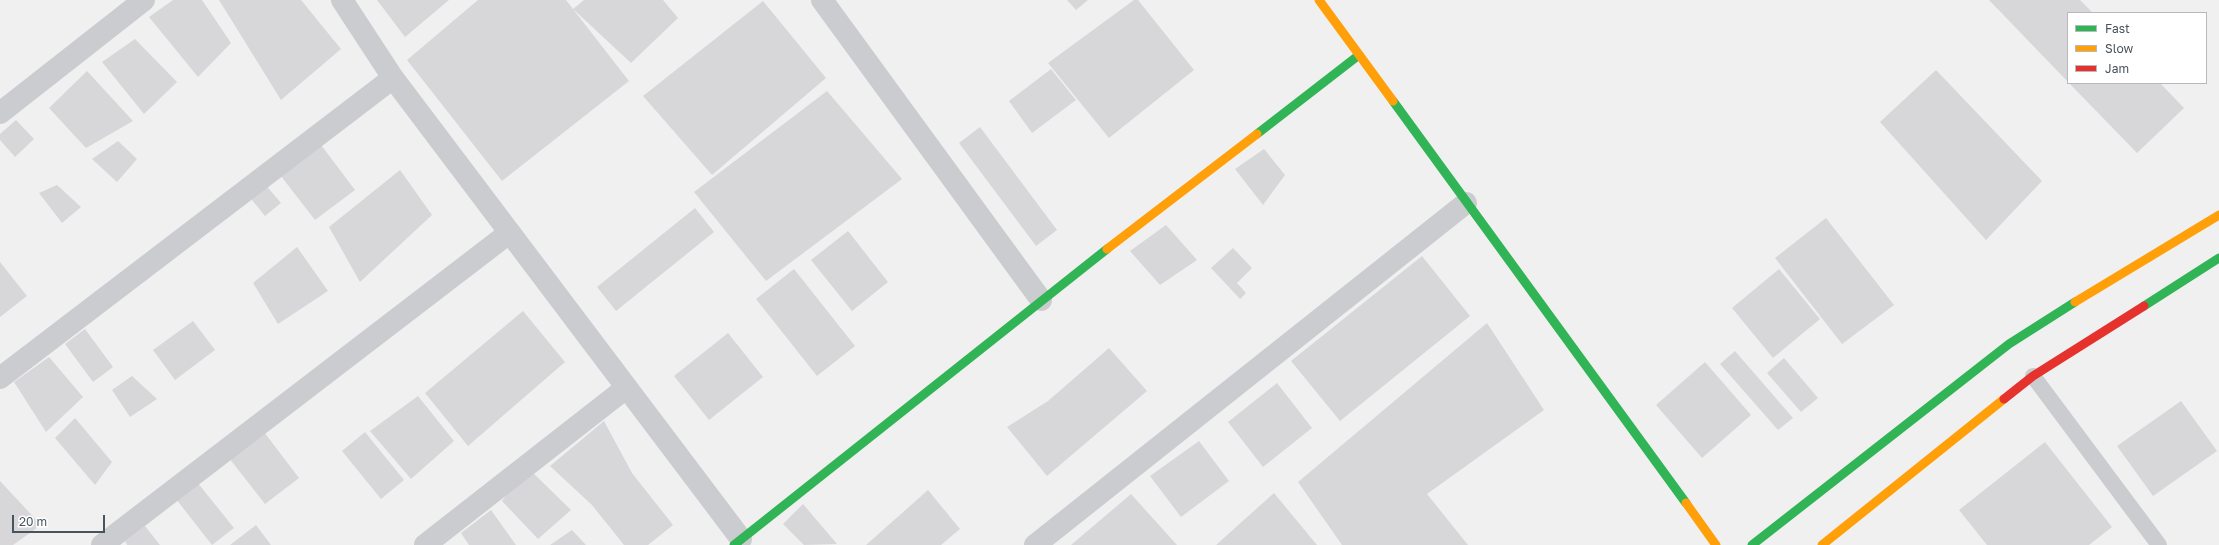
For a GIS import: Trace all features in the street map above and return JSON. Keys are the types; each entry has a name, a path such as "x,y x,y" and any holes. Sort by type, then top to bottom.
{"street":[{"path":"0,113 144,0"},
{"path":"342,0 393,78 626,388 737,542 1041,300 1359,55"},
{"path":"822,0 1041,300"},
{"path":"1319,0 1716,545"},
{"path":"0,378 393,78"},
{"path":"1035,545 1466,203"},
{"path":"1752,545 2009,344 2141,261 2219,215"},
{"path":"102,545 509,233"},
{"path":"1822,545 2033,376 2219,258"},
{"path":"425,545 626,388"}],"lane":[{"path":"2033,376 2159,545"}],"building":[{"path":"173,0 202,0 231,43 198,77 149,17"},
{"path":"219,0 301,0 341,49 281,100"},
{"path":"377,0 449,0 405,37"},
{"path":"478,0 566,0 629,81 502,181 407,60"},
{"path":"584,0 663,0 678,18 631,63 573,9"},
{"path":"1067,0 1088,0 1076,10"},
{"path":"1134,0 1138,0 1194,70 1109,138 1048,63"},
{"path":"1989,0 2080,0 2092,12 2067,12 2067,81"},
{"path":"763,1 826,78 712,175 643,96"},
{"path":"135,39 177,82 144,114 102,62"},
{"path":"1051,69 1076,100 1032,133 1009,101"},
{"path":"1936,70 2042,181 1986,240 1880,122"},
{"path":"87,71 133,121 86,148 49,108"},
{"path":"2070,84 2161,84 2184,108 2137,153"},
{"path":"827,91 902,179 766,281 694,192"},
{"path":"16,120 34,139 15,157 0,140 0,134"},
{"path":"980,127 1057,230 1036,246 959,143"},
{"path":"118,141 137,159 117,182 92,159"},
{"path":"318,141 355,190 315,220 277,171"},
{"path":"1264,149 1285,175 1263,205 1235,169"},
{"path":"400,170 432,215 360,282 329,227"},
{"path":"264,183 281,203 265,216 248,195"},
{"path":"57,185 81,207 62,223 39,193"},
{"path":"695,208 714,232 616,311 597,287"},
{"path":"1826,218 1894,305 1842,344 1775,258"},
{"path":"1166,225 1197,260 1160,285 1130,251"},
{"path":"848,231 888,282 852,311 811,260"},
{"path":"297,247 328,291 278,324 253,283"},
{"path":"1233,248 1252,268 1237,283 1246,293 1240,299 1211,268"},
{"path":"1422,256 1470,316 1340,421 1291,361"},
{"path":"0,262 27,296 0,317"},
{"path":"794,269 855,346 817,376 756,299"},
{"path":"1779,269 1820,319 1773,358 1732,308"},
{"path":"523,311 565,362 468,446 425,393"},
{"path":"193,321 215,350 175,380 153,350"},
{"path":"1487,323 1544,410 1427,494 1468,545 1342,545 1298,482"},
{"path":"85,329 113,367 93,382 65,344"},
{"path":"728,333 763,377 709,420 674,376"},
{"path":"1109,348 1147,391 1047,476 1007,427 1048,401"},
{"path":"1735,351 1793,418 1778,430 1720,364"},
{"path":"49,357 83,397 46,432 14,382"},
{"path":"1784,358 1818,398 1801,412 1767,373"},
{"path":"1705,362 1751,415 1702,458 1656,405"},
{"path":"132,376 157,399 130,417 112,390"},
{"path":"1277,383 1312,428 1263,467 1228,422"},
{"path":"418,396 454,441 411,479 370,431"},
{"path":"2181,401 2217,451 2153,496 2117,446"},
{"path":"75,418 112,462 95,485 55,438"},
{"path":"604,421 632,473 673,525 648,545 624,545 592,505 550,466"},
{"path":"264,432 299,478 265,504 229,458"},
{"path":"365,432 404,480 381,499 342,451"},
{"path":"1199,441 1229,481 1181,517 1150,476"},
{"path":"2045,442 2112,527 2089,545 1987,545 1959,510"},
{"path":"526,466 571,510 538,539 502,501"},
{"path":"0,481 41,525 13,545 0,545"},
{"path":"197,482 234,528 212,545 176,499"},
{"path":"928,490 960,529 941,545 866,545"},
{"path":"1274,493 1317,545 1216,545"},
{"path":"1131,494 1177,545 1071,545"},
{"path":"803,504 837,544 804,545 783,524"},
{"path":"491,510 516,545 469,545 461,533"},
{"path":"256,525 271,545 230,545"},
{"path":"145,526 160,545 127,545 125,541"},
{"path":"572,530 586,545 550,545"}],"traffic: fast":[{"path":"1257,134 1359,55"},
{"path":"1393,101 1686,503"},
{"path":"734,545 1107,249"},
{"path":"2144,306 2219,258"},
{"path":"1752,545 2009,344 2075,302"}],"traffic: slow":[{"path":"1319,0 1393,101"},
{"path":"1107,249 1257,134"},
{"path":"2075,302 2219,215"},
{"path":"1822,545 2004,399"},
{"path":"1686,503 1716,545"}],"traffic: jam":[{"path":"2004,399 2033,376 2144,306"}]}
